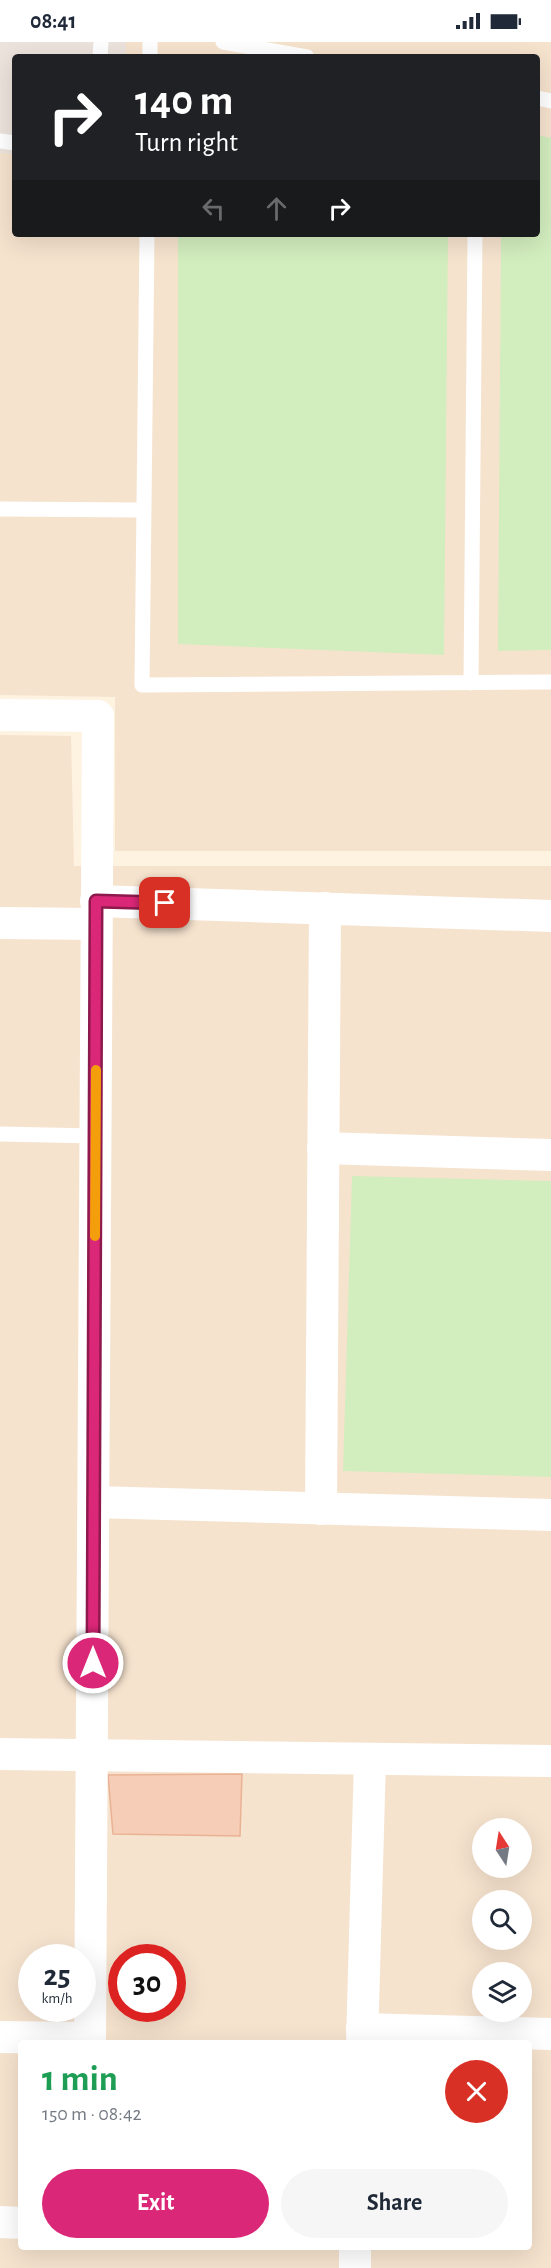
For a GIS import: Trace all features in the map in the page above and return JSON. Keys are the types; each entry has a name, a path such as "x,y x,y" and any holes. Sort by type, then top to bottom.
{"street":[{"path":"0,715 98,716 90,2040 0,2037"},
{"path":"321,1509 325,908"},
{"path":"0,923 96,912 325,908 551,916"},
{"path":"323,1148 551,1155"},
{"path":"94,1503 551,1515"},
{"path":"0,1754 551,1761"},
{"path":"370,1759 362,2036 551,2034"},
{"path":"0,2222 18,2223"},
{"path":"355,2250 355,2268"}],"lane":[{"path":"223,42 290,54"},
{"path":"147,237 142,685 551,682"},
{"path":"471,683 475,237"},
{"path":"0,509 143,510"},
{"path":"0,1134 95,1136"}],"shaded area":[{"path":"0,42 126,42 126,54 12,54 12,154 0,153"},
{"path":"126,42 551,42 551,851 115,851 115,697 0,695 0,153 12,154 12,237 540,237 540,54 126,54"},
{"path":"0,735 71,736 74,866 551,866 551,2268 0,2268"}],"green space":[{"path":"540,136 551,138 551,650 498,651 501,237 540,237"},
{"path":"178,237 448,237 444,655 178,644"},
{"path":"352,1176 551,1181 551,1477 343,1471"}],"building":[{"path":"242,1774 240,1836 113,1834 108,1775"}],"slow traffic":[{"path":"95,1236 96,1070"}],"route":[{"path":"93,1663 96,901 165,903"}]}
